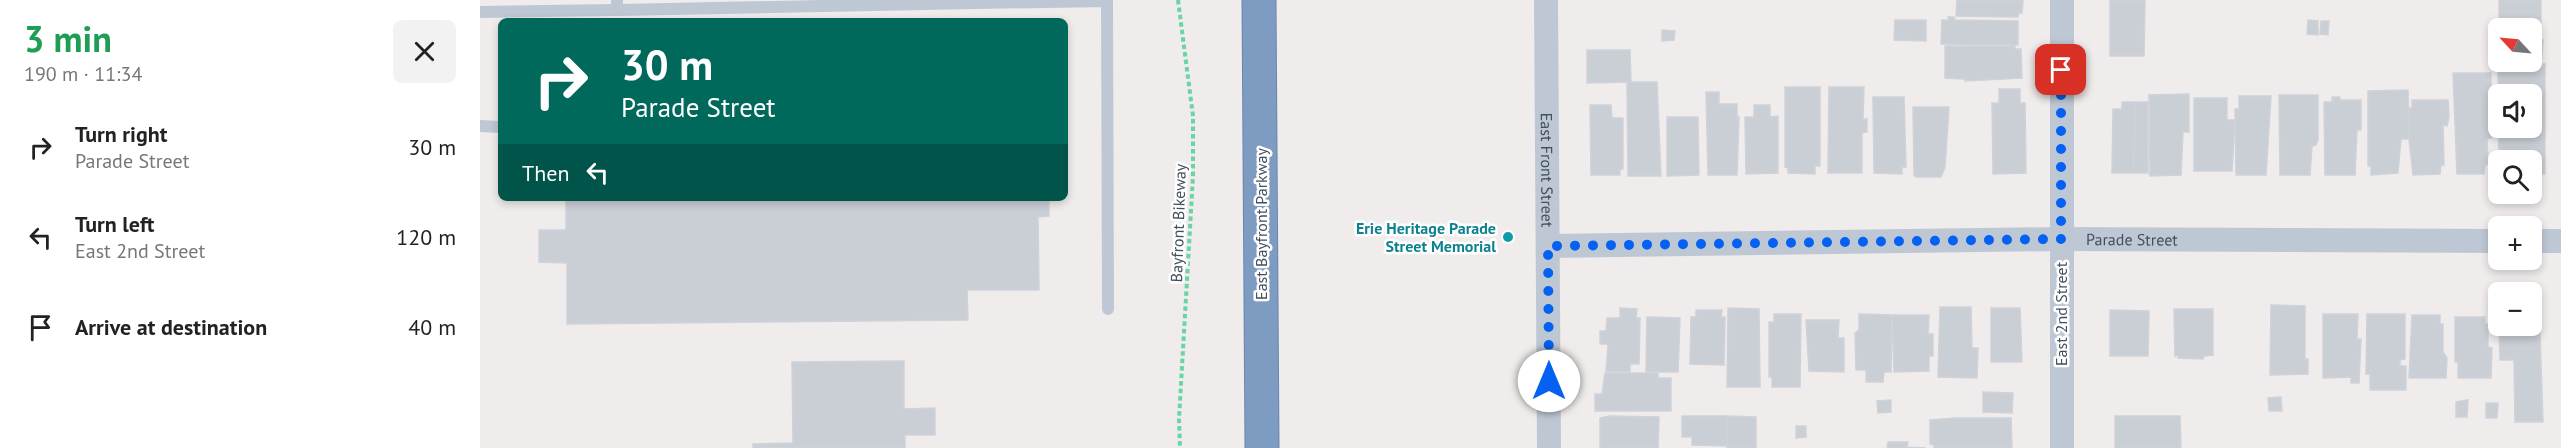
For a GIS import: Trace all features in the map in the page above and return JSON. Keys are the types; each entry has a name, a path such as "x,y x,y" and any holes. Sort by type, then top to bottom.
{"highway":[{"name":"East Bayfront Parkway","path":"1260,0 1262,448"}],"street":[{"name":"East Front Street","path":"1546,0 1549,448"},
{"name":"East 2nd Street","path":"2062,0 2062,448"},
{"name":"Parade Street","path":"1548,246 2061,239 2488,241"},
{"path":"2542,241 2561,241"}],"lane":[{"path":"480,12 617,5 1107,1 1108,309"},
{"path":"480,126 498,127"}],"path":[{"name":"Bayfront Bikeway","path":"1178,0 1189,69 1193,166 1179,419 1180,448"}],"building":[{"path":"1957,0 2023,0 2022,13 2019,13 2018,17 1956,16"},
{"path":"2110,0 2145,0 2144,56 2110,56"},
{"path":"2499,0 2541,0 2541,18 2499,18"},
{"path":"1948,17 1954,17 1955,20 2018,21 2018,45 1941,44 1942,20 1949,20"},
{"path":"1895,20 1926,20 1926,41 1894,40"},
{"path":"2308,20 2318,21 2318,35 2307,34"},
{"path":"2321,21 2329,21 2328,35 2320,34"},
{"path":"1662,30 1675,31 1674,40 1662,41"},
{"path":"1945,46 2015,46 2015,49 2021,49 2022,78 1965,81 1965,79 1945,78"},
{"path":"1587,50 1630,50 1631,82 1587,83"},
{"path":"2542,64 2545,64 2545,174 2542,174 2542,150 2499,150 2499,138 2542,138 2542,84 2498,84 2498,72 2542,72"},
{"path":"2453,73 2491,73 2491,84 2488,84 2488,138 2491,138 2487,139 2488,164 2485,165 2484,174 2457,174"},
{"path":"1657,82 1661,176 1628,176 1627,83"},
{"path":"1785,87 1820,87 1820,166 1815,166 1815,174 1788,173 1788,168 1785,167"},
{"path":"1829,87 1864,87 1863,119 1867,119 1867,132 1862,133 1862,173 1828,173"},
{"path":"1999,89 2020,89 2020,103 2025,103 2026,173 1993,174 1992,103 1999,103"},
{"path":"2408,90 2409,139 2401,139 2398,173 2371,175 2371,166 2368,166 2368,91"},
{"path":"1706,92 1719,92 1719,104 1737,104 1737,117 1739,117 1737,175 1708,175"},
{"path":"2189,94 2189,132 2183,132 2181,175 2150,176 2149,95"},
{"path":"2279,95 2318,95 2318,140 2316,145 2312,146 2310,175 2280,175"},
{"path":"2239,96 2271,96 2266,175 2236,175 2235,109 2239,109"},
{"path":"1873,97 1904,97 1906,167 1902,167 1902,174 1874,173"},
{"path":"2332,97 2340,97 2340,100 2361,100 2361,130 2357,130 2355,175 2325,175 2324,102 2332,102"},
{"path":"2194,98 2227,98 2227,120 2235,120 2232,171 2194,171"},
{"path":"2412,100 2448,100 2449,117 2447,126 2443,125 2444,165 2441,165 2440,174 2413,175 2409,139 2409,108 2412,108"},
{"path":"2122,102 2135,102 2134,173 2112,173 2113,109 2122,109"},
{"path":"2135,102 2148,102 2148,173 2134,173"},
{"path":"1590,105 1611,105 1612,118 1623,118 1623,169 1620,169 1620,175 1591,175"},
{"path":"1754,105 1770,105 1770,117 1778,116 1778,173 1746,174 1745,117 1754,117"},
{"path":"1913,107 1949,107 1945,167 1941,177 1916,177 1914,175"},
{"path":"1667,117 1698,117 1699,175 1667,176"},
{"path":"566,201 1049,201 1049,216 1038,217 1039,290 967,290 968,320 567,324 567,263 539,262 539,230 566,230"},
{"path":"2271,305 2305,306 2305,360 2308,359 2308,374 2270,375"},
{"path":"1940,307 1971,307 1972,348 1978,348 1977,378 1938,377"},
{"path":"1620,308 1637,309 1636,318 1640,318 1639,364 1630,364 1630,372 1606,371 1608,344 1600,344 1600,331 1606,331 1607,318 1620,318"},
{"path":"1728,308 1759,309 1760,387 1727,387"},
{"path":"1991,308 2020,308 2022,362 1991,362"},
{"path":"2174,309 2213,309 2213,355 2204,356 2203,359 2175,356"},
{"path":"1696,310 1722,310 1721,317 1725,317 1724,365 1690,364 1691,317 1696,317"},
{"path":"2110,310 2149,311 2148,356 2110,356"},
{"path":"1774,314 1801,314 1800,387 1772,387 1772,377 1769,377 1769,322 1774,322"},
{"path":"1859,314 1892,315 1891,372 1884,372 1883,382 1866,382 1866,370 1856,370 1855,333 1859,330"},
{"path":"2323,314 2358,314 2357,339 2361,339 2359,383 2351,383 2351,377 2323,378"},
{"path":"2367,314 2405,314 2405,359 2400,360 2400,366 2406,366 2406,390 2370,390 2370,374 2366,374"},
{"path":"1892,315 1929,315 1928,334 1933,334 1933,356 1929,356 1929,371 1894,372"},
{"path":"2412,315 2440,315 2440,324 2443,324 2443,352 2447,358 2446,378 2409,378"},
{"path":"1647,317 1680,318 1678,372 1646,372"},
{"path":"2455,317 2485,317 2485,324 2488,324 2488,347 2492,348 2491,378 2458,378 2458,362 2455,362"},
{"path":"1806,320 1839,320 1838,338 1844,338 1844,372 1809,371"},
{"path":"2499,336 2540,336 2543,422 2515,422 2514,360 2500,360"},
{"path":"904,361 904,409 935,408 935,435 905,435 905,448 753,448 753,444 793,443 792,362"},
{"path":"1605,373 1658,373 1658,378 1671,378 1671,411 1595,411 1595,394 1602,394"},
{"path":"1983,392 2013,393 2012,413 1983,412"},
{"path":"2281,397 2282,411 2269,411 2268,398"},
{"path":"1891,400 1891,412 1878,413 1877,401"},
{"path":"2468,400 2467,417 2456,417 2456,402"},
{"path":"2486,403 2498,403 2497,418 2486,418"},
{"path":"1609,416 1659,417 1658,448 1600,448 1600,418"},
{"path":"1682,416 1727,416 1727,446 1692,445 1692,437 1682,437"},
{"path":"1727,416 1756,417 1756,448 1727,448"},
{"path":"2115,416 2180,416 2181,448 2115,448"},
{"path":"2011,418 2012,448 1934,448 1934,445 1930,444 1930,420"},
{"path":"1796,426 1806,426 1806,437 1796,438"},
{"path":"1888,442 1908,442 1907,447 1926,448 1887,448"}],"place":[{"name":"Erie Heritage Parade Street Memorial","path":"1508,237"}],"route":[{"path":"1549,381 1548,246 2061,239 2061,70"}]}
